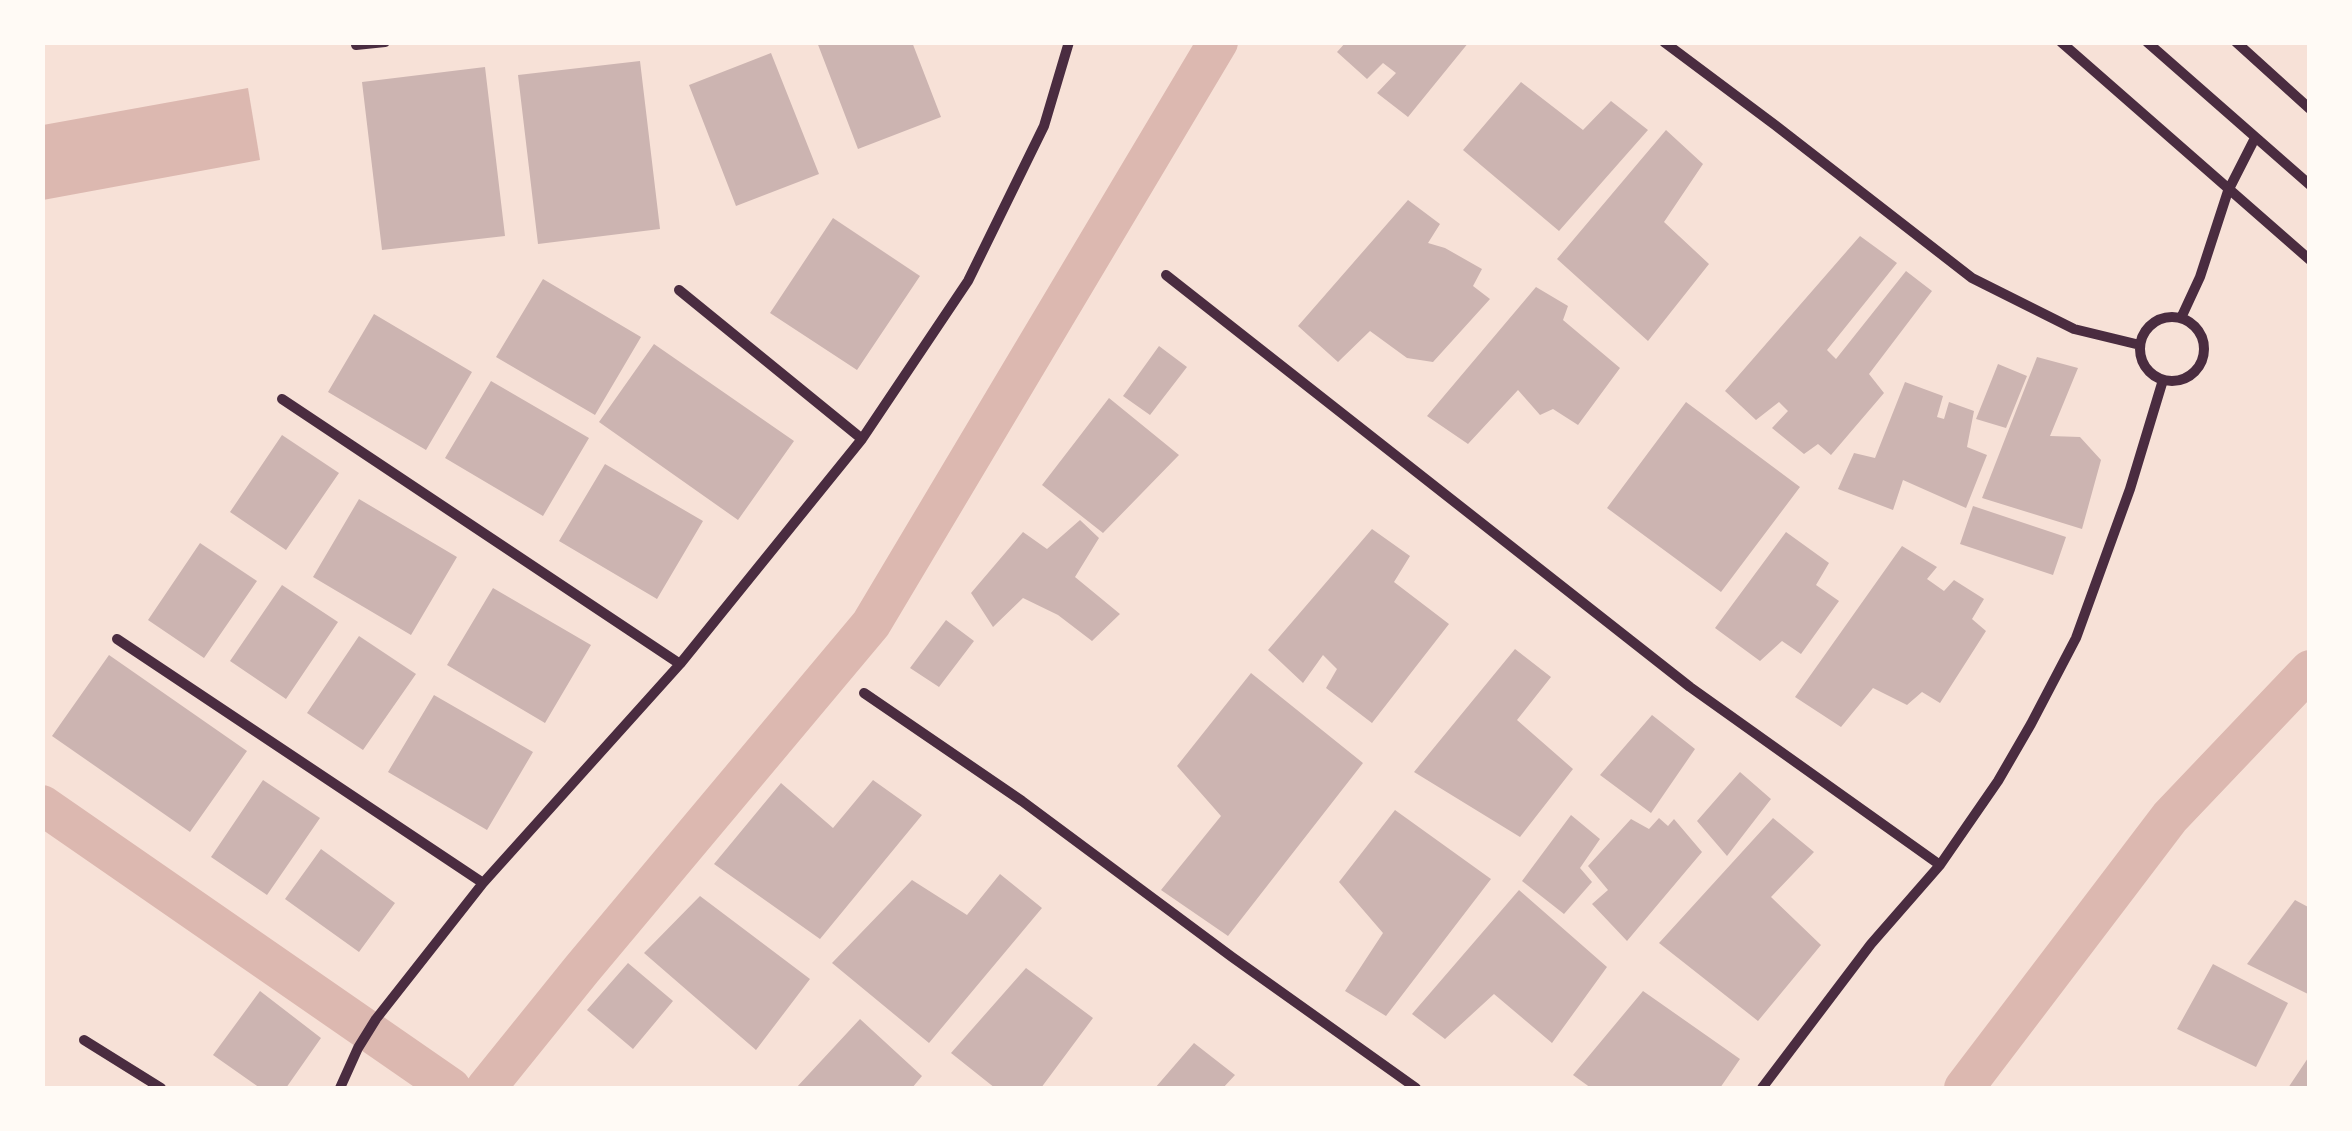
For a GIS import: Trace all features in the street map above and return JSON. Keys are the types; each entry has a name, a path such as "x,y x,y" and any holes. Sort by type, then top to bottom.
{"street":[{"path":"356,44 385,42"},
{"path":"340,1088 358,1048 392,998 484,883 680,664 862,439 968,281 1044,126 1069,42"},
{"path":"1664,42 1972,278 2074,329 2140,346"},
{"path":"2061,42 2310,260"},
{"path":"2147,42 2310,185"},
{"path":"2236,42 2310,109"},
{"path":"2181,318 2200,277 2228,191 2256,138"},
{"path":"1166,274 1690,687 1940,865"},
{"path":"679,290 862,439"},
{"path":"2181,318 2190,322 2203,338 2204,358 2199,368 2173,382 2155,377 2142,363 2140,346 2147,328 2154,322 2181,318"},
{"path":"1762,1088 1871,944 1940,865 1998,781 2076,638 2130,489 2163,380"},
{"path":"282,399 680,664"},
{"path":"117,639 484,883"},
{"path":"864,693 1022,801 1416,1088"},
{"path":"84,1040 161,1088"}],"shaded area":[{"path":"248,88 260,160 43,200 43,125"}],"building":[{"path":"817,42 912,42 941,117 858,149"},
{"path":"1346,42 1469,42 1408,117 1377,93 1396,73 1383,63 1367,79 1337,52"},
{"path":"771,53 819,174 736,206 689,85"},
{"path":"640,61 660,229 538,244 518,75"},
{"path":"485,67 505,236 382,250 362,82"},
{"path":"1521,82 1583,130 1611,101 1648,130 1559,231 1463,150"},
{"path":"1666,130 1703,164 1664,222 1709,264 1648,341 1557,259"},
{"path":"1408,200 1440,224 1428,243 1482,269 1473,286 1490,299 1433,362 1407,358 1370,331 1338,362 1298,326"},
{"path":"833,218 920,276 857,370 770,313"},
{"path":"1860,236 1897,263 1827,350 1836,359 1906,271 1932,291 1869,374 1884,393 1831,455 1818,444 1804,454 1772,428 1788,411 1779,402 1756,420 1725,391"},
{"path":"543,279 641,337 595,415 496,357"},
{"path":"1536,287 1568,306 1563,320 1620,368 1578,425 1553,409 1540,415 1518,390 1468,444 1427,416"},
{"path":"374,314 472,372 426,450 328,392"},
{"path":"654,344 794,441 738,520 599,422"},
{"path":"1159,346 1187,367 1150,415 1123,396"},
{"path":"2037,357 2078,368 2050,436 2080,437 2101,460 2082,529 1982,498"},
{"path":"1998,364 2027,376 2006,428 1976,419"},
{"path":"491,381 589,438 543,516 445,458"},
{"path":"1905,382 1943,396 1937,417 1944,419 1949,402 1974,411 1967,447 1987,455 1966,508 1903,480 1893,510 1838,489 1854,453 1875,458"},
{"path":"1109,398 1179,455 1103,533 1042,485"},
{"path":"1686,402 1800,487 1721,592 1607,508"},
{"path":"282,435 339,473 286,550 230,512"},
{"path":"605,464 703,521 657,599 559,541"},
{"path":"359,499 457,557 411,635 313,577"},
{"path":"1973,506 2066,537 2053,575 1960,544"},
{"path":"1080,520 1099,538 1075,577 1120,614 1092,641 1058,615 1023,598 993,627 971,593 1023,532 1047,549"},
{"path":"1372,529 1410,556 1394,582 1449,624 1372,723 1326,688 1337,669 1323,655 1303,683 1268,650"},
{"path":"1786,532 1829,563 1816,585 1839,601 1801,654 1782,641 1760,661 1715,628"},
{"path":"200,543 257,581 204,658 148,620"},
{"path":"1902,546 1937,567 1927,579 1944,591 1954,580 1984,599 1972,619 1986,631 1940,703 1922,692 1907,705 1873,688 1841,727 1795,697"},
{"path":"282,585 338,622 286,699 230,661"},
{"path":"493,588 591,645 545,723 447,665"},
{"path":"946,620 974,641 939,687 910,668"},
{"path":"359,636 416,674 363,750 307,713"},
{"path":"1515,649 1551,677 1517,720 1573,769 1520,837 1414,772"},
{"path":"109,655 247,751 190,832 52,736"},
{"path":"1251,673 1363,763 1228,936 1161,890 1221,816 1177,766"},
{"path":"434,695 533,752 487,830 388,772"},
{"path":"1652,715 1695,749 1651,813 1600,775"},
{"path":"1740,772 1771,799 1727,856 1697,821"},
{"path":"263,780 320,818 267,895 211,857"},
{"path":"873,780 922,815 820,939 714,864 781,783 833,828"},
{"path":"1395,810 1491,879 1386,1016 1345,991 1383,933 1339,882"},
{"path":"1571,815 1600,839 1580,868 1592,882 1564,914 1522,881"},
{"path":"1659,818 1668,826 1674,819 1702,852 1627,941 1592,904 1608,890 1588,866 1631,819 1649,829"},
{"path":"1773,818 1814,852 1771,897 1821,945 1758,1021 1659,943"},
{"path":"321,849 395,903 359,952 285,899"},
{"path":"1000,874 1042,908 929,1043 832,963 912,880 967,915"},
{"path":"1519,890 1607,967 1552,1043 1494,994 1445,1039 1412,1014"},
{"path":"700,896 810,979 756,1050 644,953"},
{"path":"2295,900 2310,908 2310,995 2247,964"},
{"path":"628,963 673,1001 633,1049 587,1010"},
{"path":"2213,964 2288,1003 2256,1067 2177,1029"},
{"path":"1026,968 1093,1018 1041,1088 995,1088 951,1053"},
{"path":"260,991 321,1038 286,1088 260,1088 213,1055"},
{"path":"1643,991 1740,1059 1720,1088 1591,1088 1573,1075"},
{"path":"860,1019 922,1076 912,1088 796,1088"},
{"path":"1194,1043 1235,1075 1223,1088 1155,1088"},
{"path":"2310,1055 2310,1088 2288,1088"}],"waterway":[{"path":"486,1088 871,624 1218,42"},
{"path":"1964,1088 2170,817 2310,670"},
{"path":"42,805 451,1088"}]}
